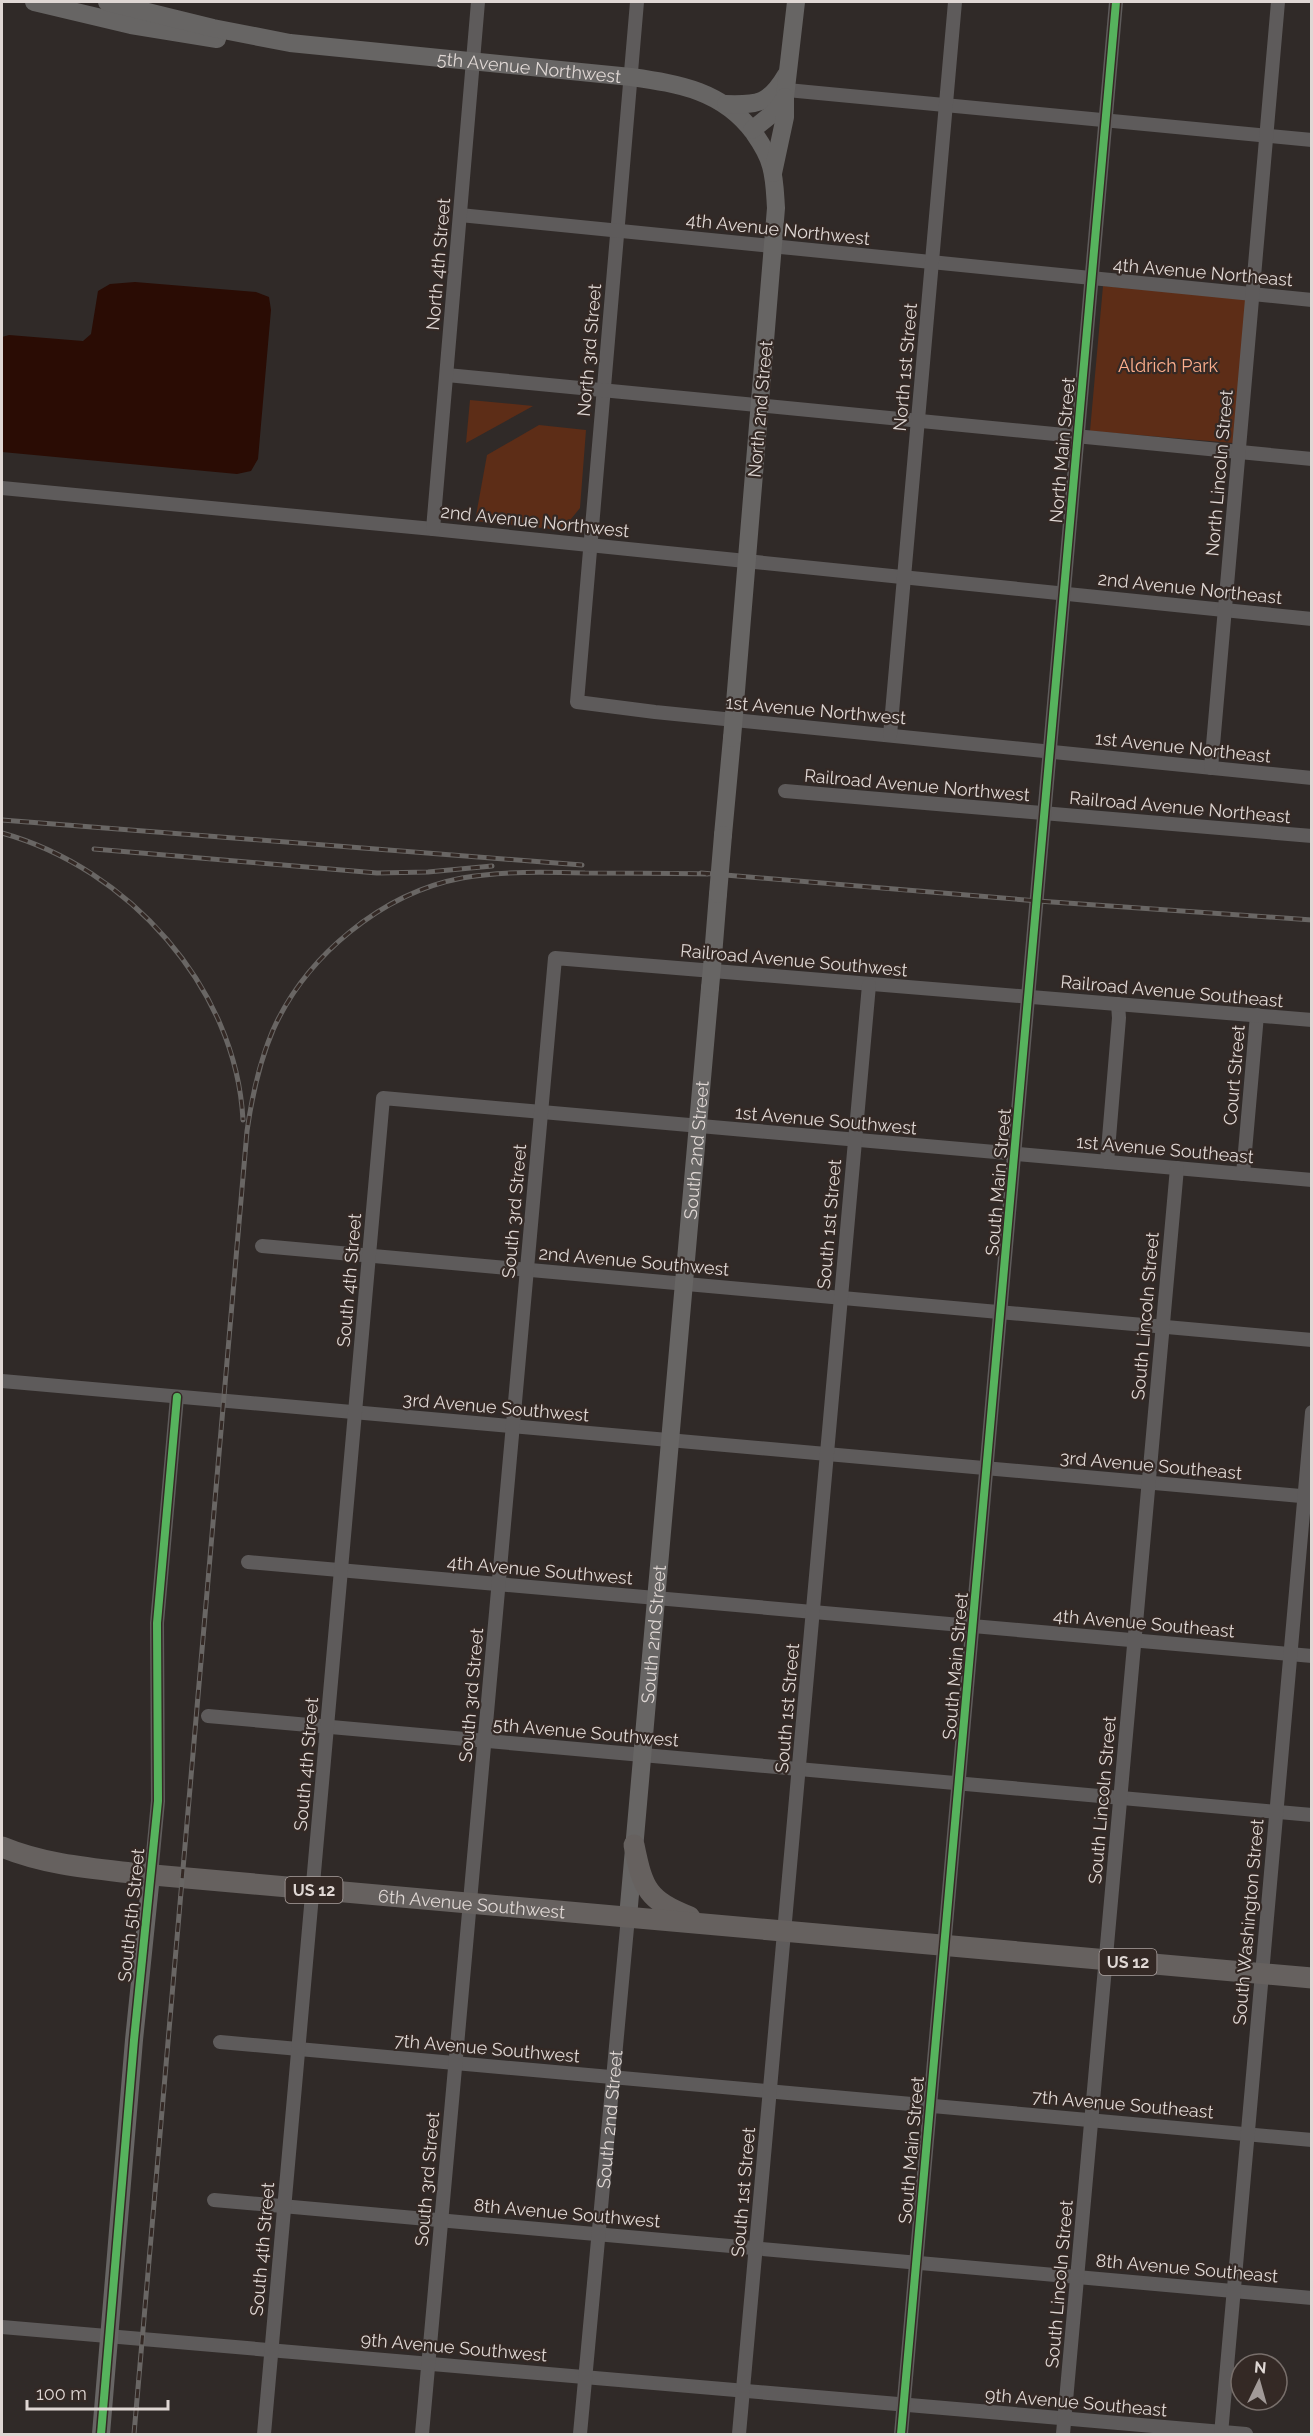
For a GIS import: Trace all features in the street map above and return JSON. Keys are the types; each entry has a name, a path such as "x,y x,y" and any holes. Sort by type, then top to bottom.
{"highway":[{"path":"634,1845 642,1880 650,1895 675,1911 708,1924"},
{"name":"6th Avenue Southwest","path":"2,1847 39,1860 79,1868 944,1945"},
{"name":"US 12","path":"944,1945 1311,1978"}],"main road":[{"name":"5th Avenue Northwest","path":"34,2 78,14 174,33 247,42 290,43 631,77 690,87 726,104 752,130"},
{"name":"5th Avenue Northwest","path":"107,2 213,28 290,43"},
{"path":"773,174 785,117 796,2"},
{"path":"726,104 750,104 764,100 780,84 790,68"},
{"path":"752,130 777,110 786,93"},
{"name":"North 2nd Street","path":"723,835 776,208 773,174 766,154 752,130"},
{"name":"South 2nd Street","path":"628,1917 723,835"},
{"name":"South 5th Street","path":"101,2434 134,2040 151,1875"}],"street":[{"name":"North 4th Street","path":"433,529 478,2"},
{"name":"North 3rd Street","path":"577,702 638,2"},
{"name":"North 1st Street","path":"890,735 955,2"},
{"name":"North Main Street","path":"1038,901 1116,2"},
{"name":"North Lincoln Street","path":"1211,768 1278,2"},
{"path":"786,93 819,94 1311,140"},
{"path":"785,117 796,98 806,94 819,94"},
{"name":"4th Avenue Northwest","path":"460,215 1091,280"},
{"name":"4th Avenue Northeast","path":"1091,280 1311,300"},
{"path":"447,375 1311,459"},
{"name":"2nd Avenue Northwest","path":"2,488 433,529 1065,594"},
{"name":"2nd Avenue Northeast","path":"1065,594 1311,619"},
{"name":"1st Avenue Northwest","path":"577,702 1051,752"},
{"name":"1st Avenue Northeast","path":"1051,752 1311,778"},
{"name":"Railroad Avenue Northwest","path":"784,791 1046,814"},
{"name":"Railroad Avenue Northeast","path":"1046,814 1311,836"},
{"name":"South Main Street","path":"901,2434 1038,901"},
{"name":"Railroad Avenue Southwest","path":"555,958 1029,998"},
{"name":"South 3rd Street","path":"422,2434 555,958"},
{"name":"South 1st Street","path":"739,2434 869,985"},
{"name":"Railroad Avenue Southeast","path":"1029,998 1311,1020"},
{"path":"1107,1162 1118,1004"},
{"name":"Court Street","path":"1243,1174 1257,1015"},
{"name":"1st Avenue Southwest","path":"383,1098 1016,1155"},
{"name":"South 4th Street","path":"264,2434 383,1098"},
{"name":"1st Avenue Southeast","path":"1016,1155 1311,1180"},
{"name":"South Lincoln Street","path":"1063,2434 1177,1168"},
{"name":"2nd Avenue Southwest","path":"262,1246 1311,1340"},
{"name":"3rd Avenue Southwest","path":"2,1381 355,1414 988,1468"},
{"name":"South 5th Street","path":"151,1875 159,1770 157,1623 177,1397"},
{"name":"South Washington Street","path":"1221,2433 1289,1654 1308,1497 1311,1412"},
{"name":"3rd Avenue Southeast","path":"988,1468 1308,1497"},
{"name":"4th Avenue Southwest","path":"248,1562 973,1627"},
{"name":"4th Avenue Southeast","path":"973,1627 1311,1656"},
{"name":"5th Avenue Southwest","path":"208,1716 1311,1815"},
{"name":"South 2nd Street","path":"580,2434 628,1917"},
{"name":"7th Avenue Southwest","path":"220,2042 931,2104"},
{"name":"7th Avenue Southeast","path":"931,2104 1311,2139"},
{"name":"8th Avenue Southwest","path":"214,2200 916,2263"},
{"name":"8th Avenue Southeast","path":"916,2263 1311,2298"},
{"name":"9th Avenue Southwest","path":"2,2327 904,2405"},
{"name":"9th Avenue Southeast","path":"904,2405 1246,2434"}],"green space":[{"name":"Aldrich Park","path":"1103,286 1246,299 1233,443 1090,431"},
{"path":"470,400 533,406 466,443"},
{"path":"539,425 586,430 580,508 562,530 475,521 487,455"}],"shaded area":[{"path":"135,282 256,292 269,297 271,310 258,459 251,471 237,474 2,452 2,337 9,335 83,341 91,334 98,291 110,284"}],"railway":[{"path":"2,820 582,865"},
{"path":"2,833 48,850 92,874 132,904 167,940 197,980 220,1024 236,1071 243,1120"},
{"path":"94,849 377,873 428,872 492,866"},
{"path":"134,2434 247,1131 251,1105 268,1042 287,1003 326,953 376,913 432,886 462,878 508,873 708,874"},
{"path":"701,873 1038,901 1312,920"}],"cycle path":[{"path":"901,2434 1116,2"},
{"path":"101,2434 134,2040 158,1801 157,1623 177,1397"}]}
